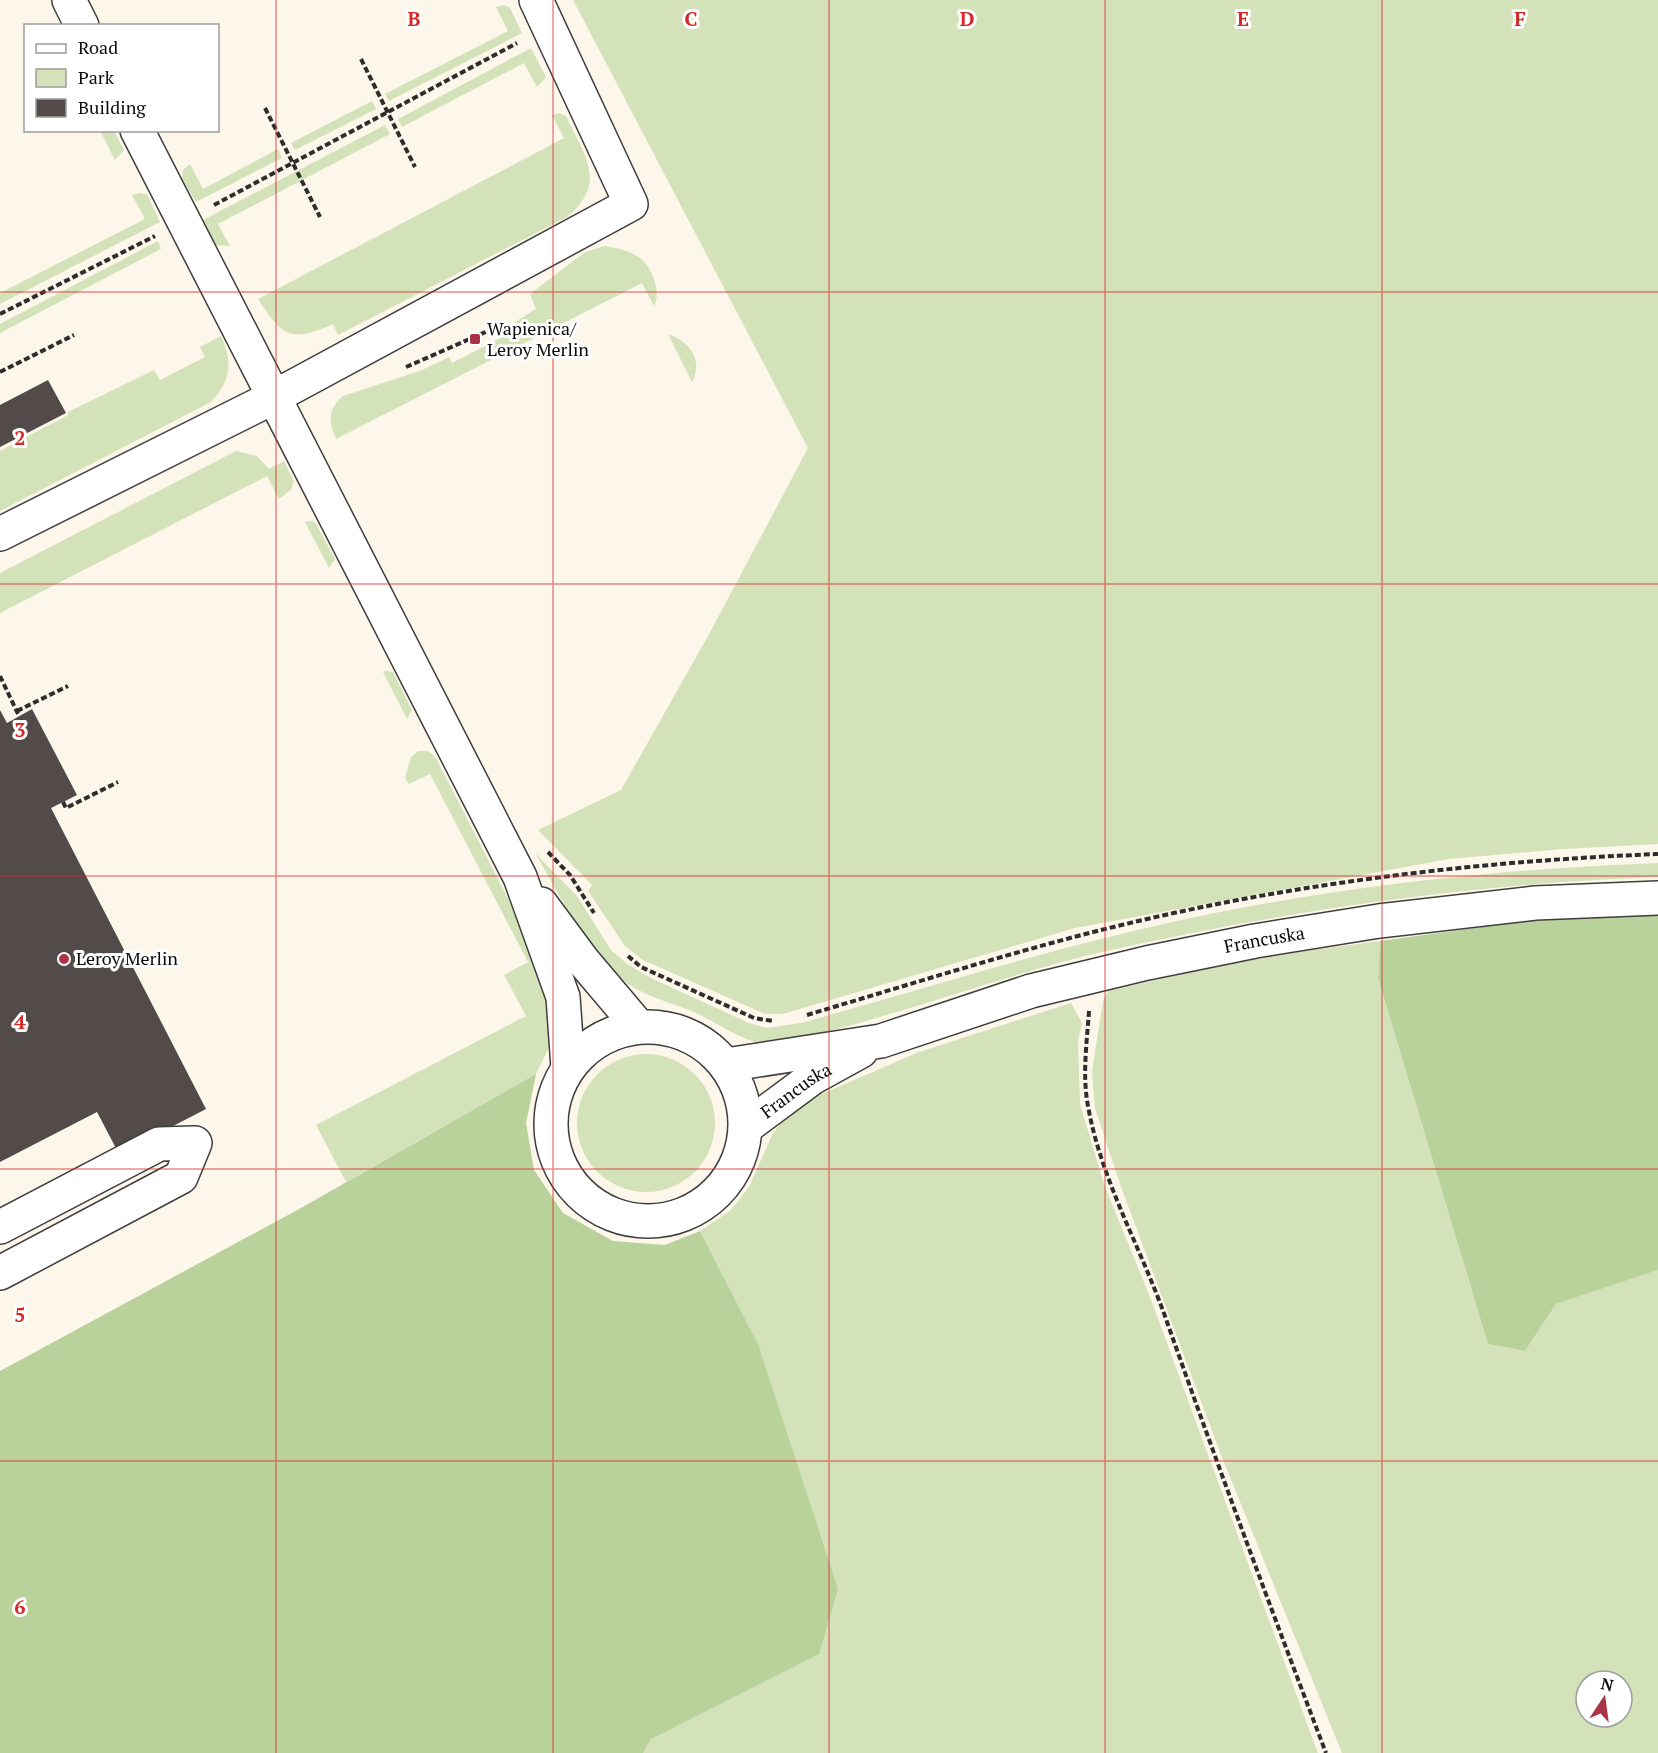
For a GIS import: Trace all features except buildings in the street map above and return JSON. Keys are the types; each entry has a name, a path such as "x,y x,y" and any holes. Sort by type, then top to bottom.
{"street":[{"path":"69,0 81,24"},
{"path":"0,534 274,397 631,204 542,13"},
{"path":"138,132 520,877 563,997 568,1068"},
{"path":"520,877 584,962 639,1027"},
{"name":"Francuska","path":"726,1065 881,1041 1031,991 1244,943 1379,921 1535,903 1658,897"},
{"path":"639,1027 672,1030 702,1043 726,1065 741,1095 746,1127 739,1159 734,1169 722,1187 697,1209 666,1220 633,1221 602,1210 576,1190 558,1162 550,1130 554,1097 568,1068 587,1048 612,1033 639,1027"},
{"name":"Francuska","path":"746,1127 812,1078 881,1041"},
{"path":"0,1227 159,1144 195,1143 181,1177 0,1273"}],"path":[{"path":"0,314 183,221 387,112 542,13"},
{"path":"361,59 415,167"},
{"path":"265,108 320,217"},
{"path":"399,369 421,363 497,327"},
{"path":"0,372 74,335"},
{"path":"0,676 18,714 68,686"},
{"path":"63,802 66,808 118,782"},
{"path":"540,843 570,875 599,920"},
{"path":"802,1016 1060,940 1185,911 1292,891 1449,868 1566,857 1658,854"},
{"path":"624,953 641,967 754,1018 781,1020"},
{"path":"1086,977 1090,1005 1086,1050 1088,1105 1109,1180 1157,1293 1215,1458 1326,1753"}],"green space":[{"path":"573,0 1658,0 1658,844 1449,859 1075,928 783,1014 765,1014 643,960 625,946 588,891 592,885 538,830 621,790 708,636 808,448"},
{"path":"504,5 510,8 522,33 389,101 385,94 508,31 496,7"},
{"path":"531,48 546,77 537,87 524,63 402,127 398,119"},
{"path":"372,101 376,109 295,150 291,143"},
{"path":"559,113 566,116 580,144 589,169 590,181 580,205 567,217 338,335 333,324 307,333 289,333 274,322 258,299 564,138 552,115"},
{"path":"385,125 390,134 218,224 230,246 216,245 203,220"},
{"path":"101,132 115,132 124,150 115,160"},
{"path":"278,149 282,158 196,202 182,179 183,170 190,164 203,189"},
{"path":"147,194 160,222 0,304 0,293 145,219 132,195"},
{"path":"158,241 161,249 0,333 0,324"},
{"path":"605,246 630,252 648,266 656,289 657,297 654,306 642,283 336,439 331,416 334,406 343,396 422,370 449,357 452,363 518,329 515,322 536,309 530,294 585,252"},
{"path":"668,334 682,341 692,352 696,366 692,382"},
{"path":"221,336 227,354 228,371 223,386 211,402 0,511 0,451 68,415 68,412 154,370 160,380 205,357 200,347"},
{"path":"236,451 257,456 269,469 284,461 294,481 291,490 279,499 267,476 0,613 0,573"},
{"path":"305,522 315,522 335,559 329,568"},
{"path":"383,672 393,672 412,710 407,719"},
{"path":"418,751 428,751 436,758 523,928 553,1009 552,1041 536,1074 346,1182 316,1125 526,1016 504,975 528,962 430,774 409,784 405,778 411,757"},
{"path":"535,853 577,896 611,950 627,964 651,978 749,1023 767,1028 801,1023 1093,941 1163,924 1303,897 1445,878 1587,866 1658,863 1658,877 1447,893 1237,924 1065,961 800,1040 782,1045 767,1045 741,1037 700,1015 644,993 612,971 586,940"},
{"path":"1658,914 1658,1270 1556,1304 1525,1351 1488,1344 1378,978 1380,941 1534,920"},
{"path":"1380,941 1378,978 1488,1344 1525,1351 1556,1304 1658,1270 1658,1753 1342,1753 1221,1455 1120,1184 1095,1108 1092,1071 1103,1001 1108,991 1258,957"},
{"path":"1071,1003 1082,1023 1078,1041 1080,1104 1104,1184 1150,1297 1318,1753 643,1753 651,1739 758,1344 700,1231 731,1210 749,1187 772,1135 785,1117 803,1102 919,1052"},
{"path":"646,1054 672,1060 684,1066 694,1075 703,1085 709,1097 715,1123 709,1149 703,1161 694,1171 684,1180 672,1186 646,1192 620,1186 608,1180 598,1171 589,1161 583,1149 577,1123 583,1097 589,1085 598,1075 608,1066 620,1060"},
{"path":"536,1074 526,1123 534,1170 563,1213 613,1241 665,1245 700,1231 758,1344 838,1589 819,1654 651,1739 643,1753 0,1753 0,1371 301,1208"}],"place":[{"name":"Wapienica/ Leroy Merlin","path":"475,339"},
{"name":"Leroy Merlin","path":"64,959"}]}
